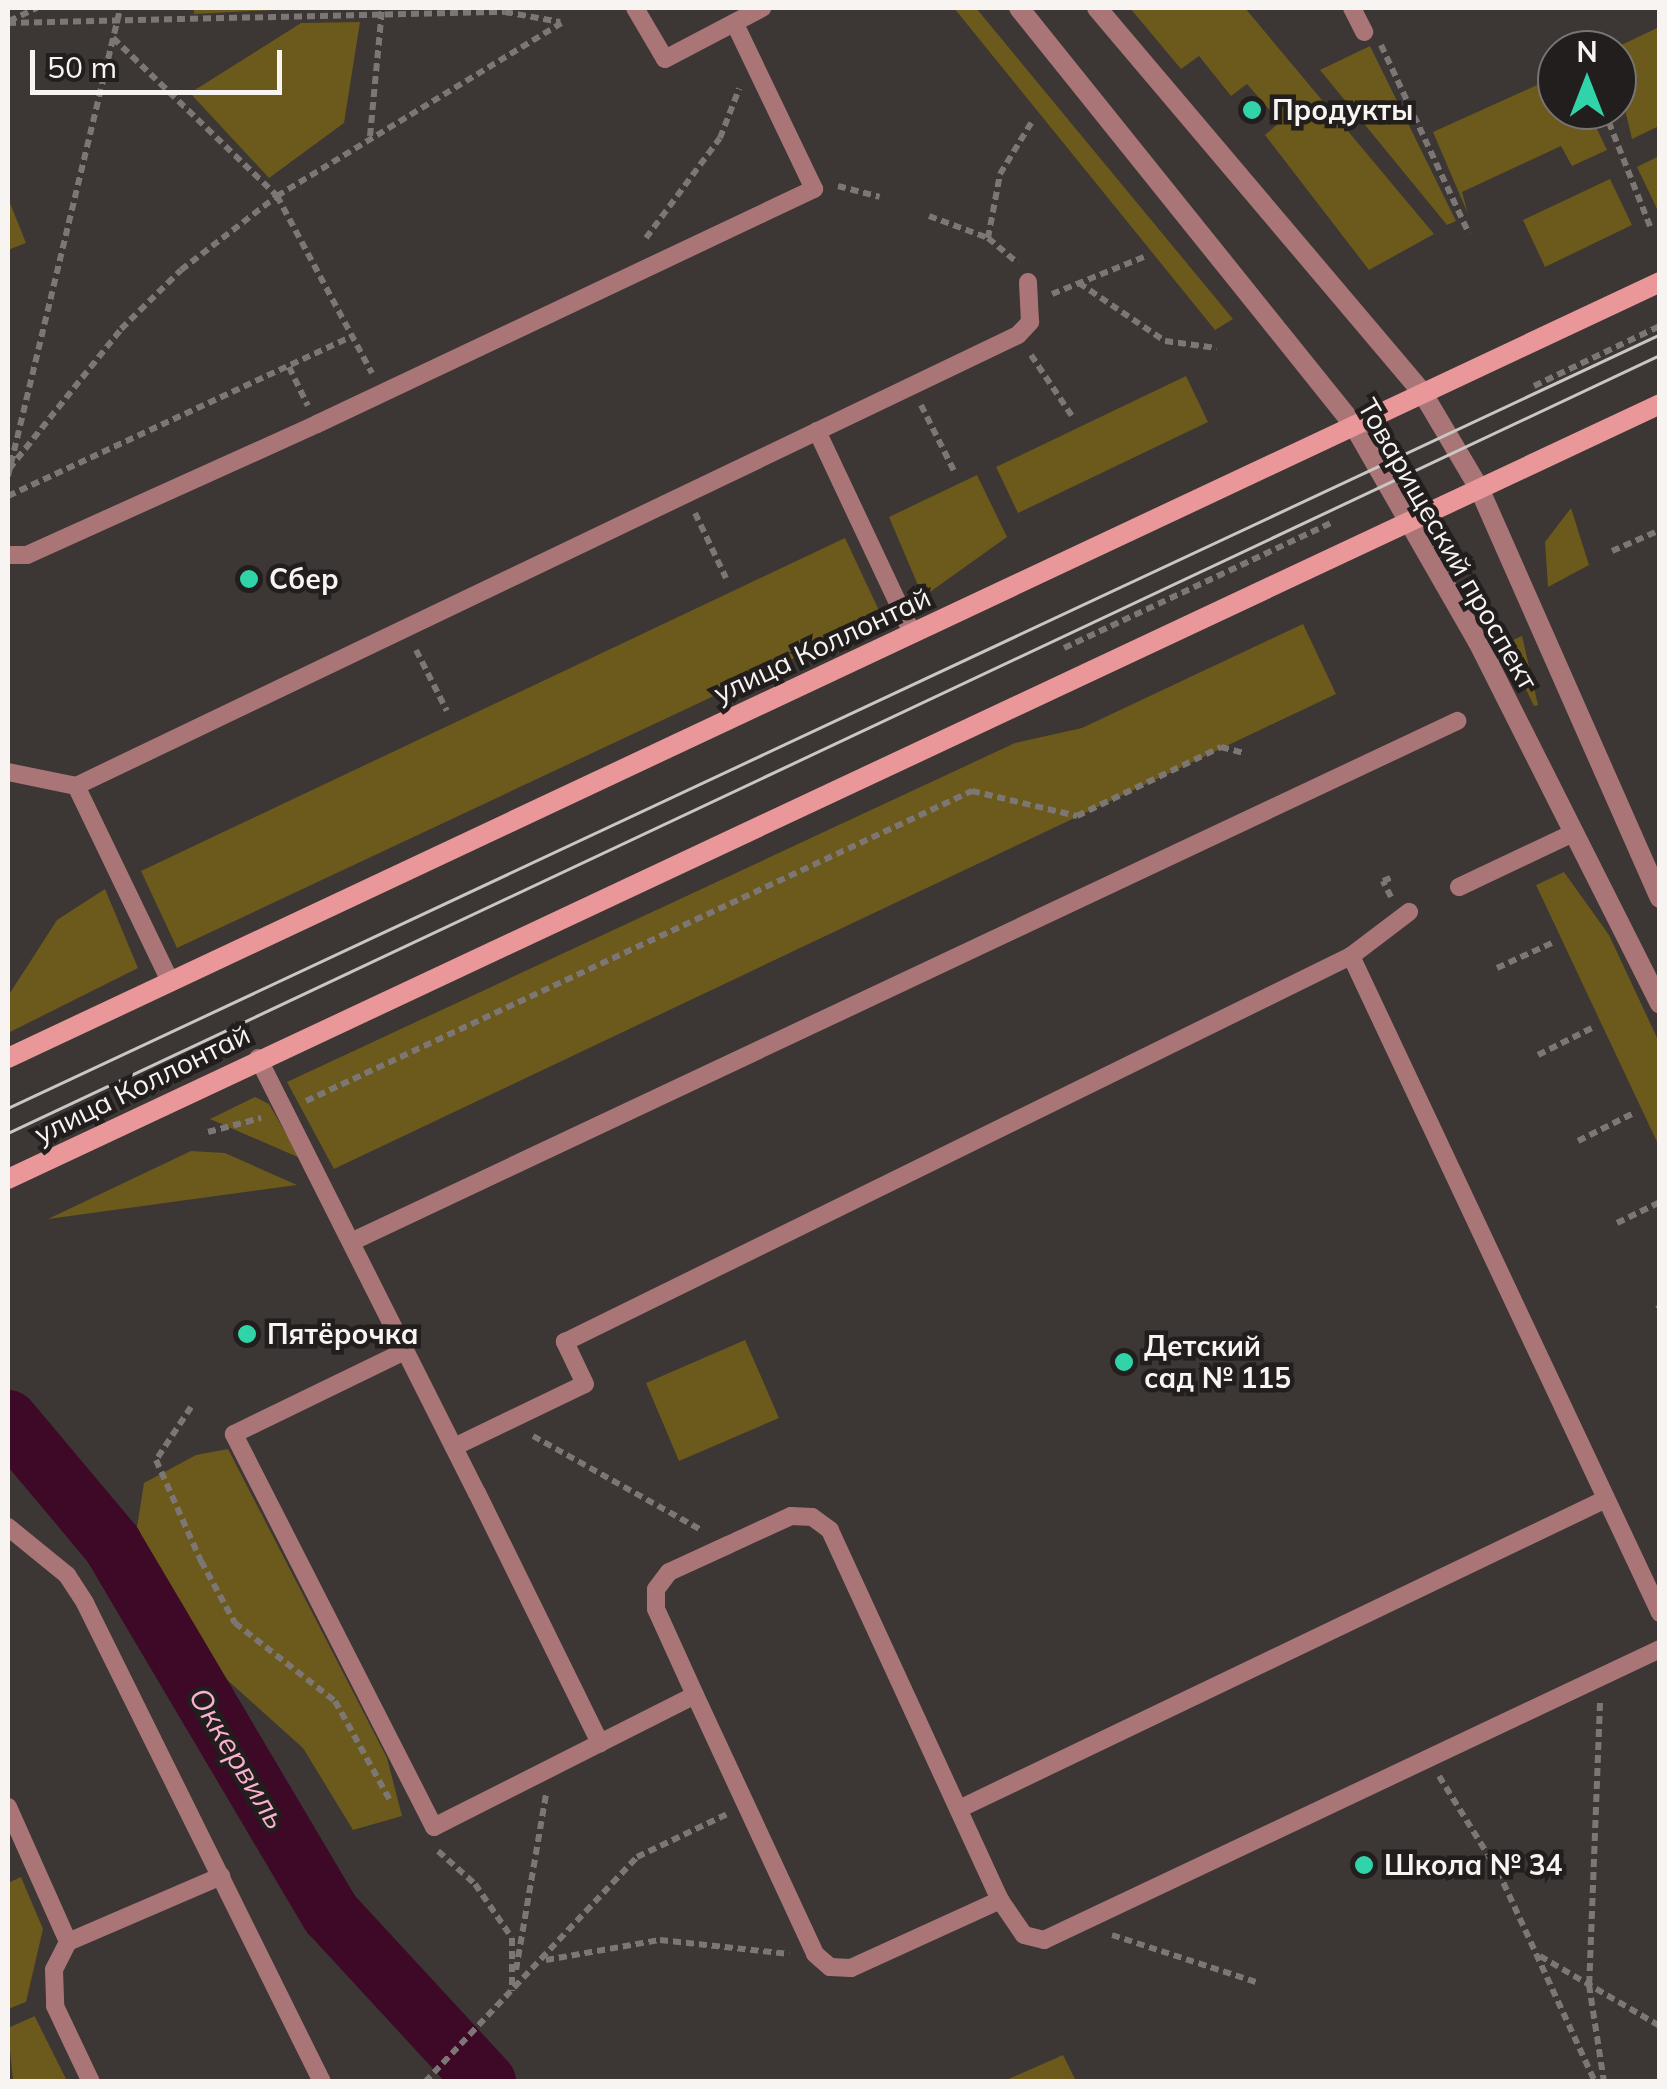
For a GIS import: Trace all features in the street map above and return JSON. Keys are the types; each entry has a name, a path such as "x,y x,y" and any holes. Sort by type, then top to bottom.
{"main road":[{"name":"улица Коллонтай","path":"8,1058 1660,282"},
{"name":"улица Коллонтай","path":"8,1178 1660,404"}],"street":[{"name":"Товарищеский проспект","path":"1019,8 1353,424 1573,833 1660,1004"},
{"name":"Товарищеский проспект","path":"1097,8 1422,392 1479,488 1660,898"}],"lane":[{"path":"636,8 664,59 762,8"},
{"path":"1352,8 1364,32"},
{"path":"8,555 27,555 317,424 814,189 735,24"},
{"path":"8,772 76,786 912,386 1018,335 1032,302 1028,282"},
{"path":"817,431 912,633"},
{"path":"351,1242 1457,722"},
{"path":"76,786 170,981"},
{"path":"1459,887 1573,833"},
{"path":"454,1447 585,1384 565,1342 1351,956 1409,912"},
{"path":"1351,956 1660,1613"},
{"path":"258,1058 600,1742"},
{"path":"405,1351 234,1434 434,1827 695,1695"},
{"path":"959,1809 1606,1500"},
{"path":"1000,1900 851,1968 815,1954 656,1609 656,1589 669,1572 791,1516 830,1530 1000,1900 1024,1935 1044,1940 1660,1648"},
{"path":"8,1526 67,1575 85,1603 322,2082"},
{"path":"8,1807 68,1942"},
{"path":"91,2082 55,2006 54,1970 68,1942 222,1876"}],"path":[{"path":"8,22 37,8"},
{"path":"8,473 120,8"},
{"path":"8,22 116,24 381,12 505,12 561,22 277,196 120,329 8,473"},
{"path":"370,137 381,12"},
{"path":"1364,32 1380,42 1469,234"},
{"path":"113,38 277,196 383,393"},
{"path":"635,250 720,138 751,57"},
{"path":"988,238 1000,174 1034,120"},
{"path":"1612,130 1651,229"},
{"path":"814,189 848,184 880,196"},
{"path":"929,216 988,238 1012,252 1028,282"},
{"path":"1032,302 1144,256"},
{"path":"1078,283 1165,341 1218,348"},
{"path":"1534,386 1660,326"},
{"path":"1018,335 1072,416"},
{"path":"8,496 353,336"},
{"path":"288,367 317,424"},
{"path":"912,386 954,471"},
{"path":"685,494 726,578"},
{"path":"1064,648 1333,522"},
{"path":"1612,551 1660,530"},
{"path":"405,628 447,711"},
{"path":"208,1132 284,1110 972,791 1076,816 1220,747 1244,753"},
{"path":"1497,968 1554,942"},
{"path":"1538,1055 1594,1027"},
{"path":"1578,1141 1634,1113"},
{"path":"1616,1223 1660,1202"},
{"path":"191,1407 156,1460 200,1561 235,1623 335,1701 380,1792 402,1814"},
{"path":"507,1422 728,1545"},
{"path":"1601,1676 1589,1985 1604,2082"},
{"path":"1428,1758 1536,1954 1595,2082"},
{"path":"512,1991 551,1768"},
{"path":"426,2082 546,1960 636,1857 746,1806"},
{"path":"432,1846 475,1884 512,1938 512,1991"},
{"path":"1078,1924 1258,1983"},
{"path":"546,1960 660,1940 815,1954"},
{"path":"1536,1954 1660,2026"}],"shaded area":[{"path":"194,8 313,8 194,14"},
{"path":"954,8 976,8 1233,319 1215,330"},
{"path":"1130,8 1245,8 1434,234 1369,270 1265,135 1280,122 1247,84 1231,96 1199,56 1181,69"},
{"path":"360,22 344,123 269,178 190,93 301,23"},
{"path":"1659,27 1659,126 1632,139 1630,130 1637,130 1637,38"},
{"path":"1370,46 1456,221 1447,225 1320,70"},
{"path":"1537,85 1537,130 1598,130 1607,150 1572,166 1561,146 1462,192 1468,214 1433,132"},
{"path":"1659,156 1660,213 1637,167"},
{"path":"1610,179 1632,225 1545,267 1523,220"},
{"path":"8,198 26,243 8,250"},
{"path":"1186,376 1208,422 1018,513 996,467"},
{"path":"977,475 1007,537 923,597 889,517"},
{"path":"1571,508 1589,565 1548,587 1545,542"},
{"path":"845,538 882,617 177,948 141,871"},
{"path":"1303,624 1336,694 334,1169 287,1082 1015,743 1082,728"},
{"path":"1522,636 1538,705 1534,706 1504,644"},
{"path":"1564,872 1609,935 1659,1042 1659,1146 1536,885"},
{"path":"105,889 138,968 8,1033 8,996 57,920"},
{"path":"255,1097 269,1104 300,1158 210,1119"},
{"path":"191,1151 225,1153 297,1185 48,1219"},
{"path":"745,1340 779,1418 679,1461 646,1383"},
{"path":"228,1449 387,1758 402,1816 353,1830 303,1748 206,1661 134,1546 144,1483 196,1455"},
{"path":"21,1877 43,1929 26,2002 8,2009 8,1883"},
{"path":"35,2016 67,2081 13,2081 8,2028"},
{"path":"1063,2055 1076,2081 1004,2081"}],"waterway":[{"name":"Оккервиль","path":"8,1420 112,1544 331,1914 486,2082"}],"tram line":[{"path":"8,1108 1660,334"},
{"path":"8,1133 1660,355"}],"place":[{"name":"Продукты","path":"1252,110"},
{"name":"Сбер","path":"249,579"},
{"name":"Пятёрочка","path":"247,1334"},
{"name":"Детский сад № 115","path":"1124,1362"},
{"name":"Школа № 34","path":"1364,1865"}]}
